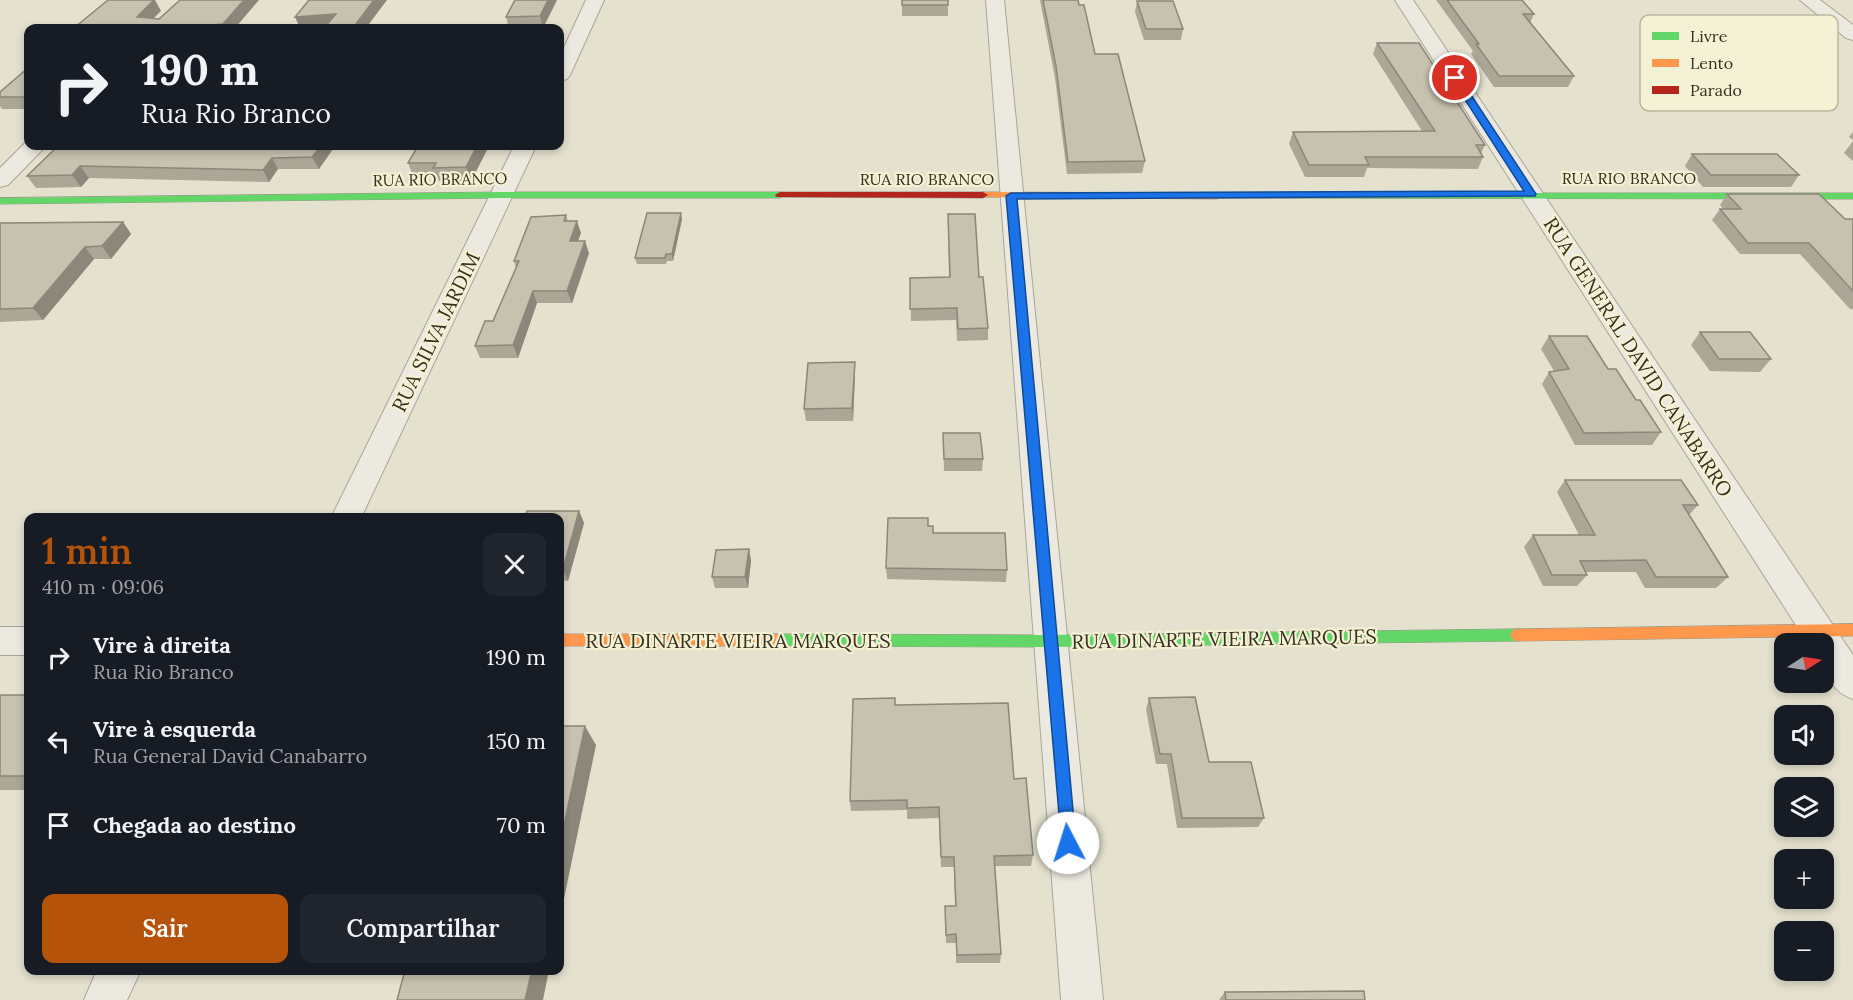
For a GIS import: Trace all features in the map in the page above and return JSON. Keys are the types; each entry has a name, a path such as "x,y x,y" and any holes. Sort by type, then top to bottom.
{"street":[{"path":"564,67 596,0"},
{"path":"995,0 1082,1000"},
{"name":"RUA GENERAL DAVID CANABARRO","path":"1404,0 1853,684"},
{"path":"1809,0 1828,15"},
{"path":"1838,22 1853,34"},
{"path":"0,180 31,150"},
{"name":"RUA SILVA JARDIM","path":"348,513 523,150"},
{"name":"RUA RIO BRANCO","path":"0,201 502,195 1853,196"},
{"name":"RUA DINARTE VIEIRA MARQUES","path":"564,640 1049,641 1853,630"},
{"path":"0,641 24,640"},
{"path":"105,1000 118,975"}],"building":[{"path":"108,0 154,0 137,17 159,19 180,0 244,0 223,24 79,24"},
{"path":"309,0 374,0 356,24 327,24 336,14 295,17"},
{"path":"515,0 548,0 540,16 506,17"},
{"path":"902,0 948,0 948,5 902,5"},
{"path":"1043,0 1078,0 1079,5 1084,5 1095,54 1118,54 1145,161 1068,162 1056,66"},
{"path":"1447,0 1522,0 1534,14 1523,14 1574,76 1499,76"},
{"path":"1137,1 1173,1 1183,29 1146,29"},
{"path":"1377,43 1419,43 1485,145 1476,145 1483,157 1365,157 1369,165 1309,165 1293,132 1435,131"},
{"path":"24,71 24,97 0,97 0,92"},
{"path":"54,150 318,150 312,157 272,158 263,170 80,166 72,175 27,176"},
{"path":"416,150 475,150 466,167 433,168 436,163 408,163"},
{"path":"1692,154 1777,154 1799,175 1711,175"},
{"path":"1727,194 1819,194 1845,219 1853,219 1853,291 1809,243 1748,243 1720,209 1741,209"},
{"path":"647,213 681,213 672,254 666,254 665,258 635,258"},
{"path":"948,214 975,214 979,277 983,277 988,328 958,329 957,308 910,309 910,278 950,277"},
{"path":"566,215 564,221 577,221 570,241 585,241 567,291 533,291 513,345 475,346 485,321 493,321 519,261 514,261 531,217"},
{"path":"123,222 102,246 85,247 33,308 0,309 0,223"},
{"path":"1700,332 1750,332 1771,359 1719,359"},
{"path":"1549,336 1587,336 1608,369 1616,369 1661,432 1584,433 1549,372 1569,369"},
{"path":"855,362 852,408 804,409 808,363"},
{"path":"943,433 980,433 983,459 944,459"},
{"path":"1565,480 1681,480 1698,505 1683,505 1728,577 1656,577 1646,560 1580,561 1587,575 1552,575 1533,535 1595,535"},
{"path":"527,511 579,511 564,565 564,513 526,513"},
{"path":"888,518 928,518 928,526 933,526 933,533 1005,533 1007,570 886,568"},
{"path":"749,549 745,577 712,577 716,550"},
{"path":"0,695 24,695 24,776 0,776"},
{"path":"1195,697 1209,762 1251,762 1264,818 1182,818 1171,754 1160,754 1149,698"},
{"path":"895,698 895,705 1008,703 1014,779 1026,778 1033,855 994,856 1001,954 957,955 956,934 946,935 945,906 956,906 954,857 941,857 939,807 907,808 907,800 850,801 853,699"},
{"path":"564,726 585,726 564,825"},
{"path":"404,975 531,975 525,1000 397,1000"},
{"path":"1364,991 1365,1000 1226,1000 1225,992"}],"traffic: fast":[{"path":"0,201 502,195 780,195"},
{"path":"1217,196 1853,196"},
{"path":"776,640 1049,641 1518,635"}],"traffic: slow":[{"path":"983,195 1217,196"},
{"path":"1518,635 1853,630"},
{"path":"564,640 776,640"}],"traffic: jam":[{"path":"780,195 983,195"}],"route":[{"path":"1068,843 1011,196 1531,194 1455,78"}]}
